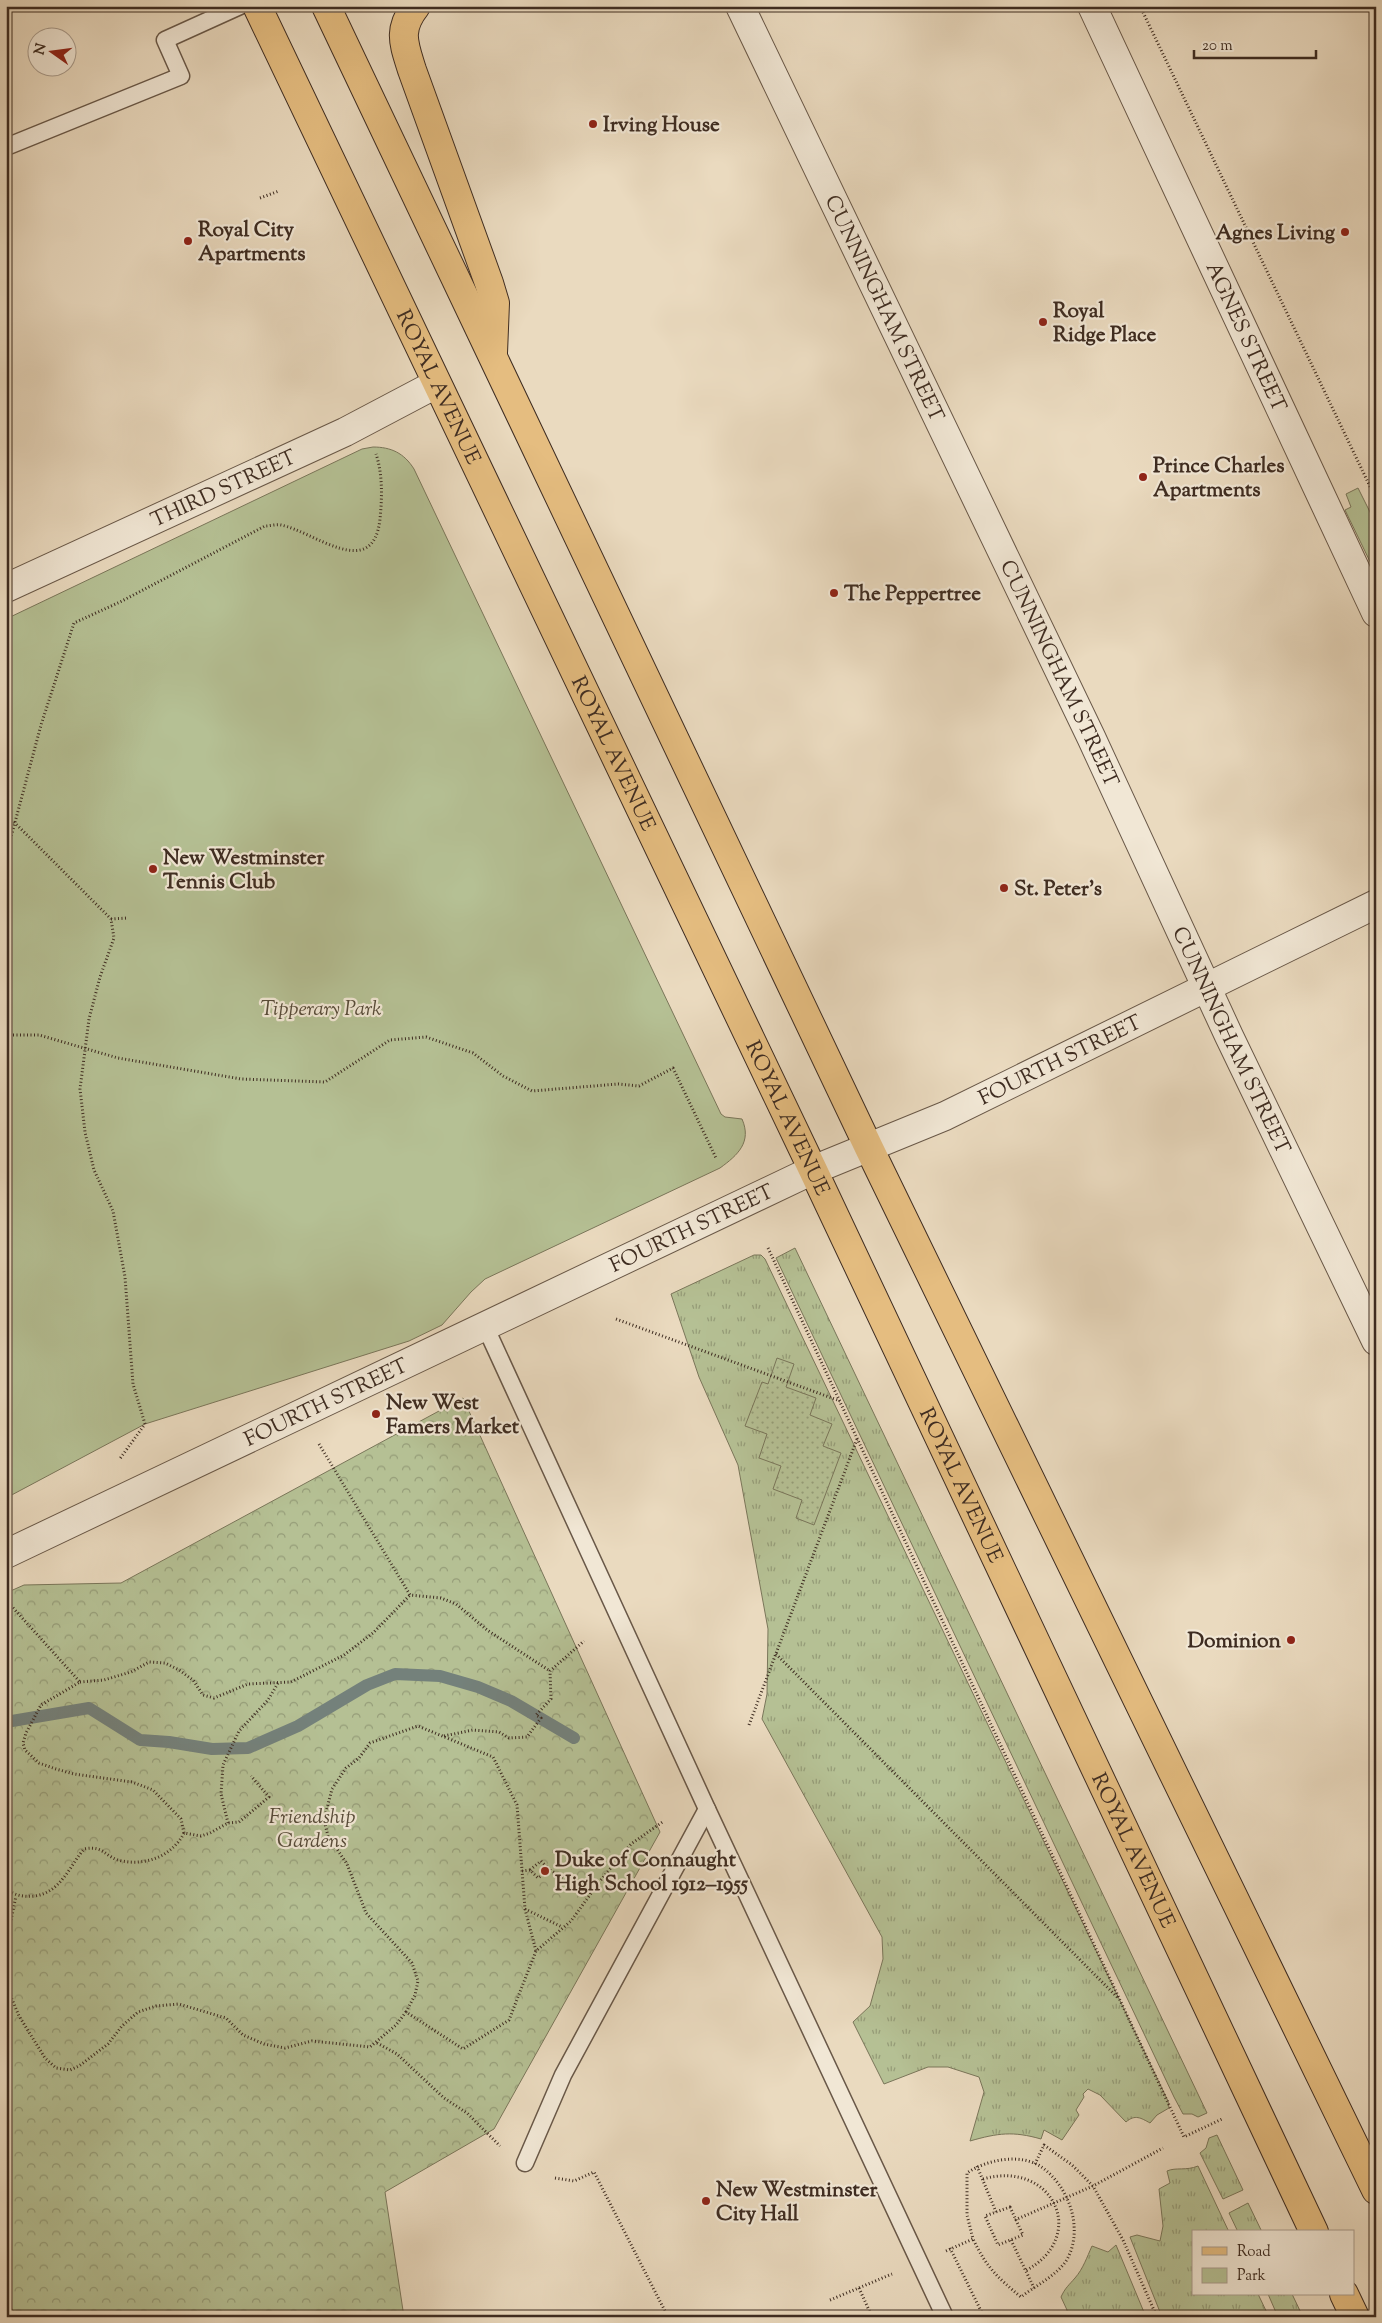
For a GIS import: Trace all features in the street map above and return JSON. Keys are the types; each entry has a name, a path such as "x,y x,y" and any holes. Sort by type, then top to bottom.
{"main road":[{"name":"ROYAL AVENUE","path":"257,6 813,1170 1313,2230"},
{"path":"326,6 869,1148 1376,2190"},
{"path":"416,6 403,31 403,41 489,283 494,303 492,357"},
{"path":"1345,2296 1355,2317"}],"street":[{"name":"CUNNINGHAM STREET","path":"740,6 1091,737 1206,987 1376,1341"},
{"name":"AGNES STREET","path":"1092,6 1376,613"},
{"name":"THIRD STREET","path":"6,588 345,432 436,384"},
{"name":"FOURTH STREET","path":"6,1554 813,1170 945,1116 1376,904"}],"lane":[{"path":"6,147 181,76 165,40 240,6"},
{"path":"485,1326 707,1809 945,2317"},
{"path":"525,2163 563,2075 707,1809"}],"path":[{"path":"1140,6 1376,499"},
{"path":"260,198 278,191"},
{"path":"6,856 41,725 74,623 120,602 265,526 281,525 341,549 362,550 371,545 379,530 382,498 377,459 373,447"},
{"path":"14,822 111,919 114,938 100,977 84,1049 80,1089 85,1132 94,1170 113,1211 125,1277 133,1384 144,1424 116,1465"},
{"path":"111,919 128,918"},
{"path":"6,1035 39,1036 118,1058 241,1078 325,1082 390,1040 426,1037 473,1053 503,1076 532,1091 618,1084 639,1086 673,1068 716,1158"},
{"path":"768,1248 1184,2137 1254,2105"},
{"path":"616,1319 840,1401"},
{"path":"301,1414 410,1595"},
{"path":"749,1725 858,1438"},
{"path":"410,1595 441,1598 456,1604 487,1630 550,1671"},
{"path":"6,1889 16,1896 46,1894 58,1885 84,1849 95,1847 122,1861 156,1859 167,1854 179,1844 184,1833 181,1819 153,1790 132,1782 74,1774 39,1763 25,1750 23,1743 26,1733 41,1705 80,1682 104,1680 131,1672 149,1662 165,1663 179,1670 193,1680 203,1695 214,1698 248,1684 291,1682 344,1655 373,1632 410,1595"},
{"path":"6,1600 80,1682"},
{"path":"550,1671 584,1641"},
{"path":"776,1654 1121,2001"},
{"path":"444,1736 473,1730 499,1732 509,1738 527,1737 541,1718 536,1715 551,1699 550,1671"},
{"path":"228,1823 221,1794 223,1765 239,1731 268,1700 278,1683"},
{"path":"6,1971 11,1997 19,2016 45,2058 56,2068 70,2070 79,2066 108,2044 138,2012 156,2006 179,2004 226,2018 243,2035 264,2044 285,2048 312,2041 370,2047 377,2043 396,2025 406,2012 415,1995 418,1981 412,1962 366,1913 347,1864 328,1836 324,1820 332,1789 346,1768 359,1758 370,1743 418,1726 493,1757 517,1805 525,1909 536,1950"},
{"path":"184,1833 201,1836 228,1823 239,1822 269,1797 251,1776"},
{"path":"406,2012 464,2049 509,2020 536,1950 571,1921 631,1844 669,1818"},
{"path":"522,1871 530,1870 541,1861 550,1870 591,1893"},
{"path":"530,1870 538,1878 550,1870"},
{"path":"6,1944 16,1896"},
{"path":"525,1909 562,1927"},
{"path":"377,2043 397,2054 444,2098 467,2113 500,2147"},
{"path":"1035,2164 1044,2145 1072,2165 1093,2186 1123,2240 1157,2317"},
{"path":"1016,2220 1093,2186 1163,2148"},
{"path":"1019,2159 1035,2164 1054,2178 1067,2198 1073,2213 1074,2234 1066,2260 1060,2267 1021,2297 995,2275 984,2262 973,2239 966,2215 967,2173 978,2166 1002,2160 1019,2159"},
{"path":"978,2166 996,2212"},
{"path":"555,2178 574,2181 594,2172 668,2317"},
{"path":"983,2180 1010,2175 1041,2186 1051,2196 1058,2216 1058,2232 1050,2251 1037,2265 1025,2271"},
{"path":"1010,2207 1016,2220 1023,2235 998,2245 985,2216 1010,2207"},
{"path":"973,2239 950,2248 984,2317"},
{"path":"1011,2240 1034,2288"},
{"path":"830,2300 892,2274"},
{"path":"860,2288 872,2317"}],"green space":[{"name":"Tipperary Park","path":"373,447 386,448 396,452 406,459 414,469 721,1114 725,1117 742,1119 745,1135 742,1147 738,1153 720,1168 485,1279 442,1325 409,1341 145,1424 6,1498 6,619 362,449"},
{"path":"1358,488 1376,524 1376,574 1345,510 1351,507 1346,494"},
{"path":"795,1248 1207,2113 1198,2117 1192,2114 1183,2114 1174,2097 776,1258"},
{"path":"754,1255 761,1255 765,1259 1168,2101 1169,2108 1157,2115 1150,2123 1135,2117 1126,2122 1100,2095 1088,2089 1083,2094 1084,2097 1076,2110 1079,2115 1062,2140 1044,2130 1041,2139 1006,2134 970,2141 984,2092 979,2077 948,2067 928,2067 884,2084 853,2022 870,2006 883,1959 882,1937 762,1719 767,1694 768,1629 738,1465 699,1377 671,1294"},
{"path":"777,1358 794,1364 786,1387 816,1398 810,1415 832,1424 823,1446 841,1453 814,1525 796,1518 802,1500 773,1489 781,1466 759,1458 767,1434 745,1426 762,1382 768,1384"},
{"name":"Friendship Gardens","path":"463,1398 660,1832 494,2129 385,2192 404,2317 16,2317 6,2296 6,1593 24,1585 121,1583"},
{"path":"1217,2135 1243,2190 1223,2199 1200,2153 1206,2148 1209,2138"},
{"path":"1198,2166 1228,2230 1192,2230 1192,2296 1259,2296 1269,2317 1162,2317 1130,2237 1137,2235 1160,2241 1163,2226 1159,2189 1170,2183 1167,2171"},
{"path":"1248,2203 1261,2230 1237,2230 1229,2213"},
{"path":"1116,2245 1146,2317 1067,2317 1067,2310 1061,2297 1085,2263 1092,2246 1108,2252"},
{"path":"1269,2296 1293,2296 1303,2317 1278,2317"}],"waterway":[{"path":"6,1722 89,1708 140,1740 169,1742 212,1749 248,1748 298,1726 367,1685 395,1674 440,1676 478,1687 511,1701 574,1738"}],"place":[{"name":"Irving House","path":"593,124"},
{"name":"Agnes Living","path":"1345,232"},
{"name":"Royal City Apartments","path":"188,241"},
{"name":"Royal Ridge Place","path":"1043,322"},
{"name":"Prince Charles Apartments","path":"1143,477"},
{"name":"The Peppertree","path":"834,593"},
{"name":"New Westminster Tennis Club","path":"153,869"},
{"name":"St. Peter's","path":"1004,888"},
{"name":"New West Famers Market","path":"376,1414"},
{"name":"Dominion","path":"1291,1640"},
{"name":"Duke of Connaught High School 1912–1955","path":"545,1871"},
{"name":"New Westminster City Hall","path":"706,2201"}]}
